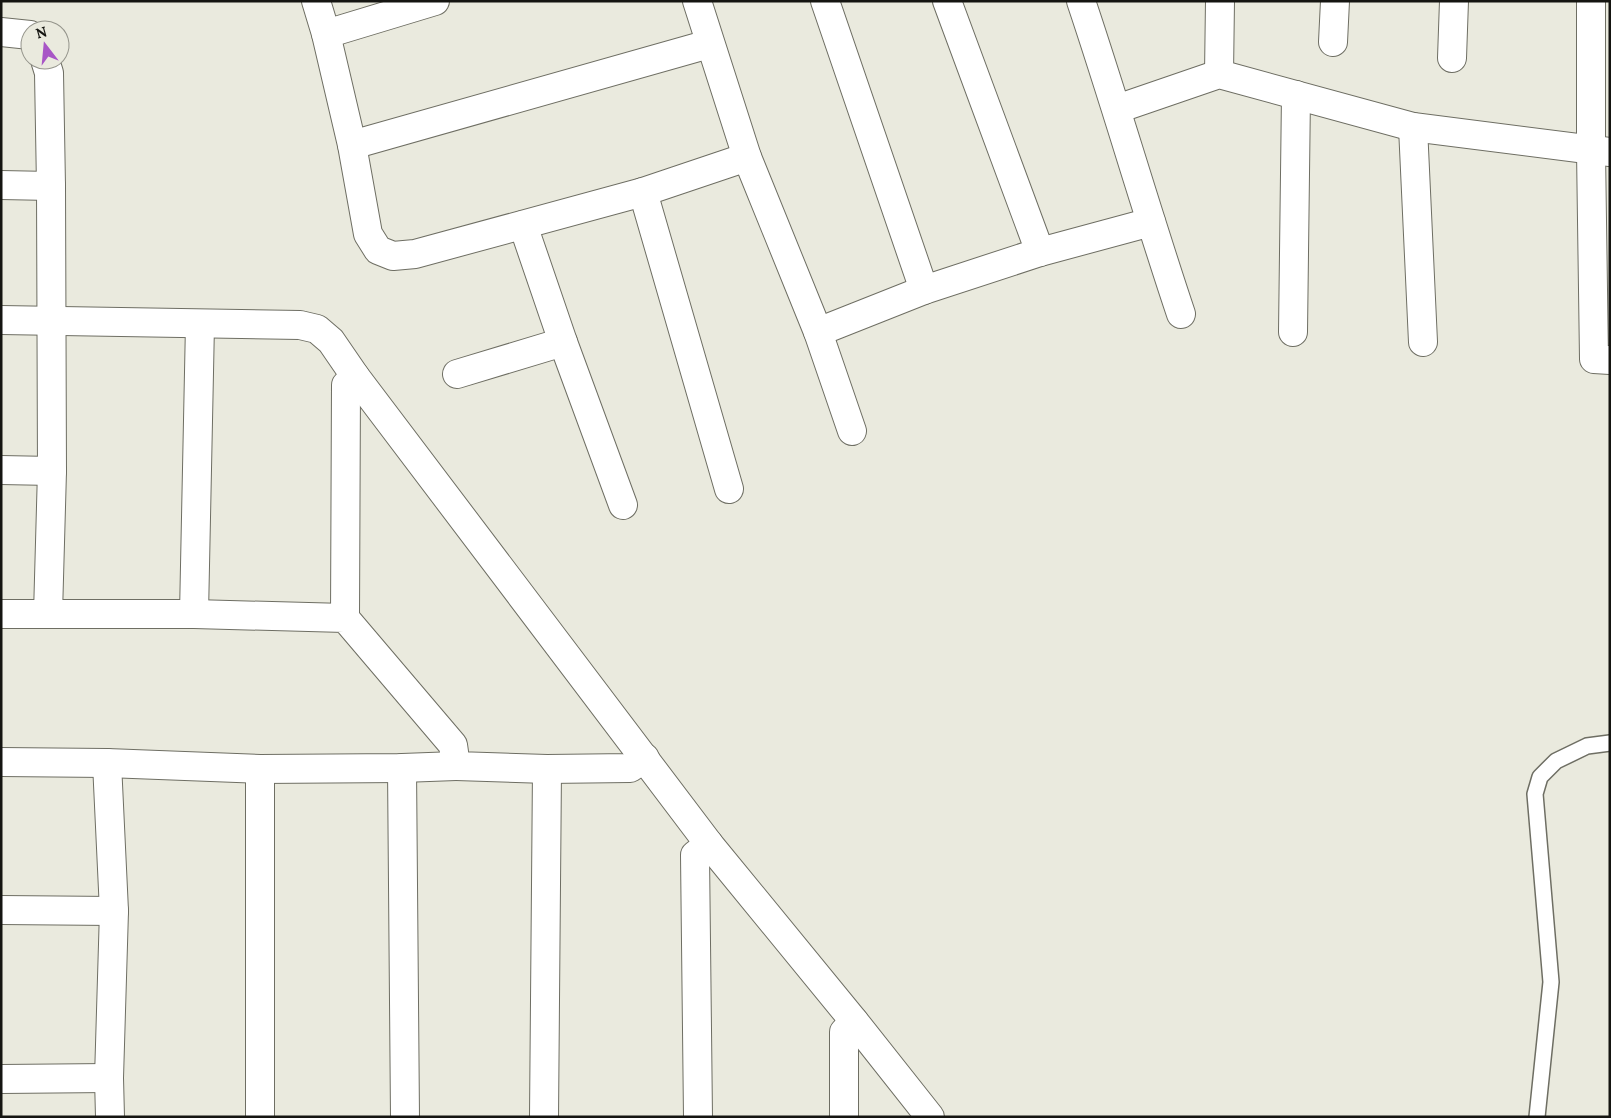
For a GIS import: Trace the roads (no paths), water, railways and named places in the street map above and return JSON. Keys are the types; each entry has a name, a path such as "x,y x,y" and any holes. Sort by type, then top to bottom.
{"street":[{"path":"316,1 326,34 352,145 368,234 378,250 393,256 415,254 643,192 747,157"},
{"path":"326,34 435,1"},
{"path":"697,1 709,44 747,157 818,332 852,430"},
{"path":"825,1 924,290"},
{"path":"946,1 1040,252"},
{"path":"1081,1 1117,109 1150,222 1181,314"},
{"path":"1219,74 1220,1"},
{"path":"1333,42 1335,1"},
{"path":"1452,58 1454,1"},
{"path":"1591,1 1600,152 1594,359 1610,360"},
{"path":"1,32 20,34"},
{"path":"352,145 709,44"},
{"path":"47,70 51,186 52,471 48,614"},
{"path":"1117,109 1219,74 1413,127 1600,152"},
{"path":"1293,332 1296,95"},
{"path":"1413,127 1423,342"},
{"path":"1,185 51,186"},
{"path":"643,192 729,489"},
{"path":"818,332 924,290 1040,252 1150,222"},
{"path":"523,225 563,342 623,506"},
{"path":"1,320 300,325 317,329 331,341 355,376 709,844 930,1117"},
{"path":"194,614 200,324"},
{"path":"457,374 563,342"},
{"path":"355,376 346,384 345,618 453,745 456,766"},
{"path":"1,470 52,471"},
{"path":"1,614 194,614 345,618"},
{"path":"1,762 107,763 260,769 456,766 547,769 630,768 645,758"},
{"path":"107,763 114,911 109,1078 110,1117"},
{"path":"402,768 405,1117"},
{"path":"260,769 260,1117"},
{"path":"544,1117 547,769"},
{"path":"698,1117 695,855 709,844"},
{"path":"1,910 114,911"},
{"path":"844,1117 844,1032 854,1021"},
{"path":"1,1079 109,1078"}],"lane":[{"path":"1537,1117 1551,982 1535,794 1540,777 1556,760 1587,746 1610,743"}]}
